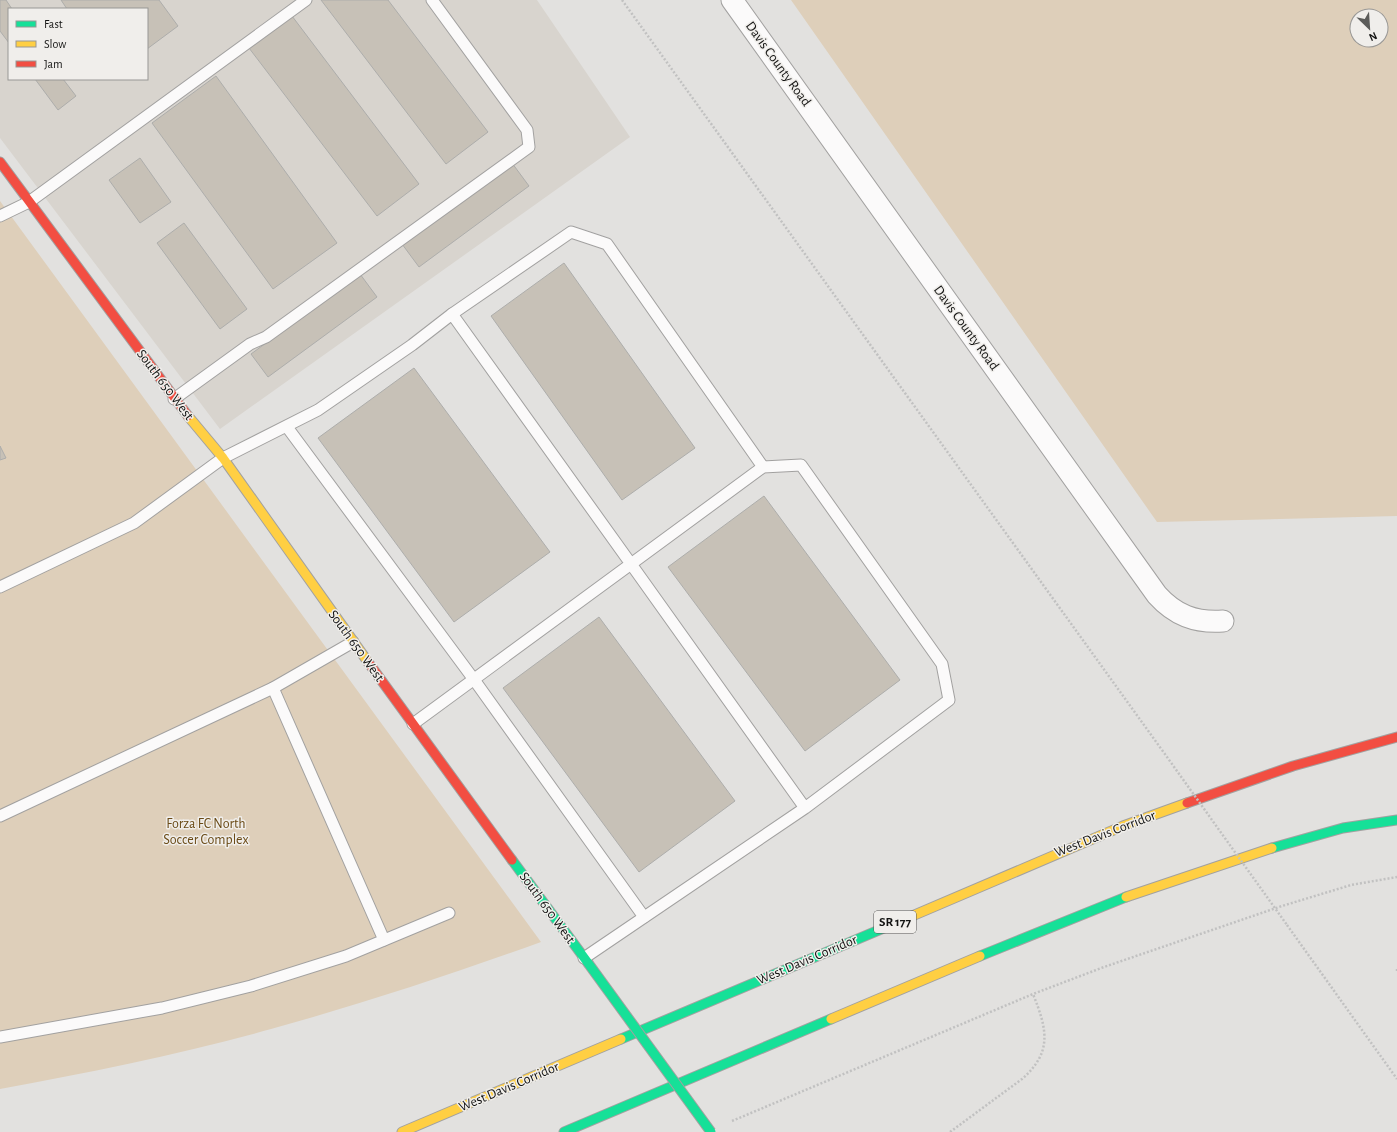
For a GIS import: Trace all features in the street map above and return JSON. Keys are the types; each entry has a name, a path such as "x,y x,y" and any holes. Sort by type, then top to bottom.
{"main road":[{"name":"South 650 West","path":"0,162 174,399 223,458 353,642 711,1132"},
{"name":"West Davis Corridor","path":"402,1132 1123,826 1293,766 1397,737"},
{"path":"564,1132 1024,937 1112,902 1203,870 1286,844 1343,828 1397,820"}],"street":[{"name":"Davis County Road","path":"732,0 1157,595 1165,605 1188,618 1205,621 1223,621"}],"lane":[{"path":"0,216 29,202 306,0"},
{"path":"174,399 250,344 266,337 529,147 527,130 432,0"},
{"path":"0,587 134,523 223,458 318,410 412,346 452,314 571,232 607,244 763,467"},
{"path":"452,314 805,808"},
{"path":"287,427 475,681 644,917"},
{"path":"414,724 475,681 763,467 801,465 942,664 949,700 805,808 644,917 586,961"},
{"path":"0,816 274,688 353,642"},
{"path":"274,688 384,940"},
{"path":"0,1037 162,1008 252,986 346,956 449,913"}],"path":[{"path":"622,0 1397,1079"},
{"path":"738,1119 1033,994 1104,967 1282,906 1351,885 1397,877"},
{"path":"950,1132 1022,1080 1032,1071 1040,1060 1044,1048 1045,1027 1033,994"}],"shaded area":[{"path":"0,0 537,0 630,137 220,429 0,138"}],"green space":[{"path":"791,0 1397,0 1397,516 1157,522"},
{"name":"Forza FC North Soccer Complex","path":"0,201 541,942 407,988 238,1038 136,1062 0,1089"}],"building":[{"path":"0,0 6,0 11,8 8,8 8,42 0,31"},
{"path":"61,0 159,0 178,26 148,48 148,8 66,8"},
{"path":"321,0 388,0 488,132 446,164"},
{"path":"292,16 419,184 377,216 249,48"},
{"path":"216,76 337,243 273,289 152,123"},
{"path":"36,80 64,80 76,96 58,110"},
{"path":"140,158 171,202 140,223 109,180"},
{"path":"512,163 529,186 419,267 402,244"},
{"path":"184,223 247,309 220,329 157,243"},
{"path":"564,263 695,448 622,500 491,316"},
{"path":"360,274 377,297 268,377 251,354"},
{"path":"414,368 550,552 454,622 318,438"},
{"path":"0,446 6,458 0,460"},
{"path":"764,496 900,680 805,751 668,567"},
{"path":"599,617 735,801 639,872 503,688"}],"traffic: fast":[{"path":"1272,848 1343,828 1397,820"},
{"path":"512,860 588,963"},
{"path":"980,956 1126,897"},
{"path":"621,1039 898,922"},
{"path":"588,963 711,1132"},
{"path":"564,1132 831,1019"}],"traffic: slow":[{"path":"188,416 223,458 368,662"},
{"path":"898,922 1123,826 1187,803"},
{"path":"1126,897 1272,848"},
{"path":"831,1019 980,956"},
{"path":"402,1132 621,1039"}],"traffic: jam":[{"path":"0,162 188,416"},
{"path":"368,662 512,860"},
{"path":"1187,803 1293,766 1397,737"}]}
